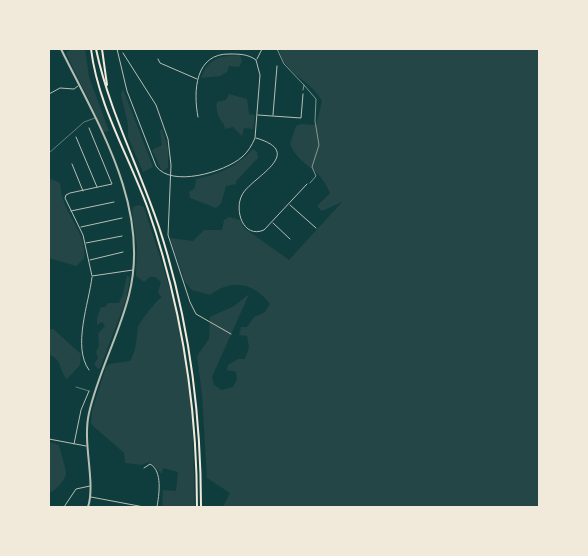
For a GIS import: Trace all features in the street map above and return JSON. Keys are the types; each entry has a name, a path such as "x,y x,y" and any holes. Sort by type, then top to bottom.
{"main road":[{"path":"90,49 103,98 160,245 176,304 186,348 194,416 197,507"},
{"path":"96,49 122,136 158,226 179,297 197,401 201,507"},
{"path":"102,49 106,87"}],"street":[{"path":"61,49 95,118 119,174 128,203 134,244 133,270 128,299 91,405 86,446 91,497 88,507"},
{"path":"117,49 127,91 156,166 160,172 170,176 202,174 232,164 248,151 256,138 260,75 256,60 262,49"},
{"path":"219,49 219,54"},
{"path":"240,54 241,49"},
{"path":"124,53 158,111 168,139 170,176 168,235 188,297 196,314 231,334"},
{"path":"198,117 194,98 198,79 210,59 219,54 240,54 256,60"},
{"path":"119,60 126,59"},
{"path":"158,59 160,63 198,79"},
{"path":"273,116 277,66"},
{"path":"49,94 60,88 74,89 80,86"},
{"path":"258,115 301,118 302,94"},
{"path":"89,128 112,184 70,193 65,197 80,227 90,260 92,276 83,324 84,358 89,370"},
{"path":"76,137 97,188"},
{"path":"256,138 271,145 276,153 276,159 270,170 244,192 240,200 239,215 244,227 255,232 262,231 273,223 307,184"},
{"path":"72,164 83,191"},
{"path":"71,211 114,202"},
{"path":"290,204 316,228"},
{"path":"80,227 122,218"},
{"path":"273,223 290,240"},
{"path":"86,244 122,236"},
{"path":"90,260 123,252"},
{"path":"92,276 133,270"},
{"path":"74,444 81,410 89,391"},
{"path":"49,439 86,446"},
{"path":"144,468 148,465 153,465 156,472 160,486 157,507"},
{"path":"64,507 76,489 90,486"},
{"path":"91,497 144,507"}],"lane":[{"path":"49,153 84,122 95,118"},
{"path":"49,300 49,315"},
{"path":"76,387 89,391"}],"path":[{"path":"277,49 284,64 316,99 315,121 319,137 312,167 316,176 307,184"},
{"path":"302,94 304,85"}],"shaded area":[{"path":"72,49 85,49 89,77 109,131 103,132 66,53"},
{"path":"279,49 539,49 539,507 223,507 230,493 207,478 202,394 197,356 209,339 210,317 234,306 249,294 212,377 214,385 222,390 233,387 237,379 236,372 227,370 228,365 238,359 245,359 249,347 247,336 239,335 241,327 247,327 254,317 265,312 270,304 257,291 242,285 226,286 210,295 192,290 185,282 170,238 193,241 204,230 222,230 224,220 229,217 240,220 244,228 289,260 342,202 322,211 317,206 330,193 320,177 300,159 290,144 296,126 301,124 316,125 322,101 312,88 286,64"},
{"path":"240,55 242,61 239,67 229,66 227,72 220,76 201,78 211,62 216,59"},
{"path":"123,89 153,167 143,172 128,137 128,124 121,95"},
{"path":"229,94 247,99 249,114 255,115 253,129 244,128 242,136 233,127 225,129 218,114 217,102 226,100"},
{"path":"162,129 168,148 168,168 162,171 152,150 162,145 160,131"},
{"path":"253,149 257,152 258,158 236,181 236,184 226,186 221,204 216,208 190,198 189,192 195,188 196,179 227,169"},
{"path":"49,178 60,183 66,207 83,242 84,259 76,266 49,258"},
{"path":"139,205 144,207 174,302 186,361 192,413 195,507 162,507 163,490 176,491 178,472 163,468 162,474 150,462 141,465 125,463 124,453 91,424 92,411 106,367 109,364 130,361 135,348 139,325 162,297 158,293 161,282 155,277 150,277 144,282 136,276 137,246 132,211 133,207"},
{"path":"127,275 130,278 126,300 98,369 94,364 98,358 96,352 99,346 98,334 105,326 102,322 97,325 97,318 101,307 105,307 108,303 119,303"},
{"path":"49,329 53,329 81,354 80,365 67,379 56,359 49,355"},
{"path":"49,442 59,445 66,475 60,484 49,493"}]}
